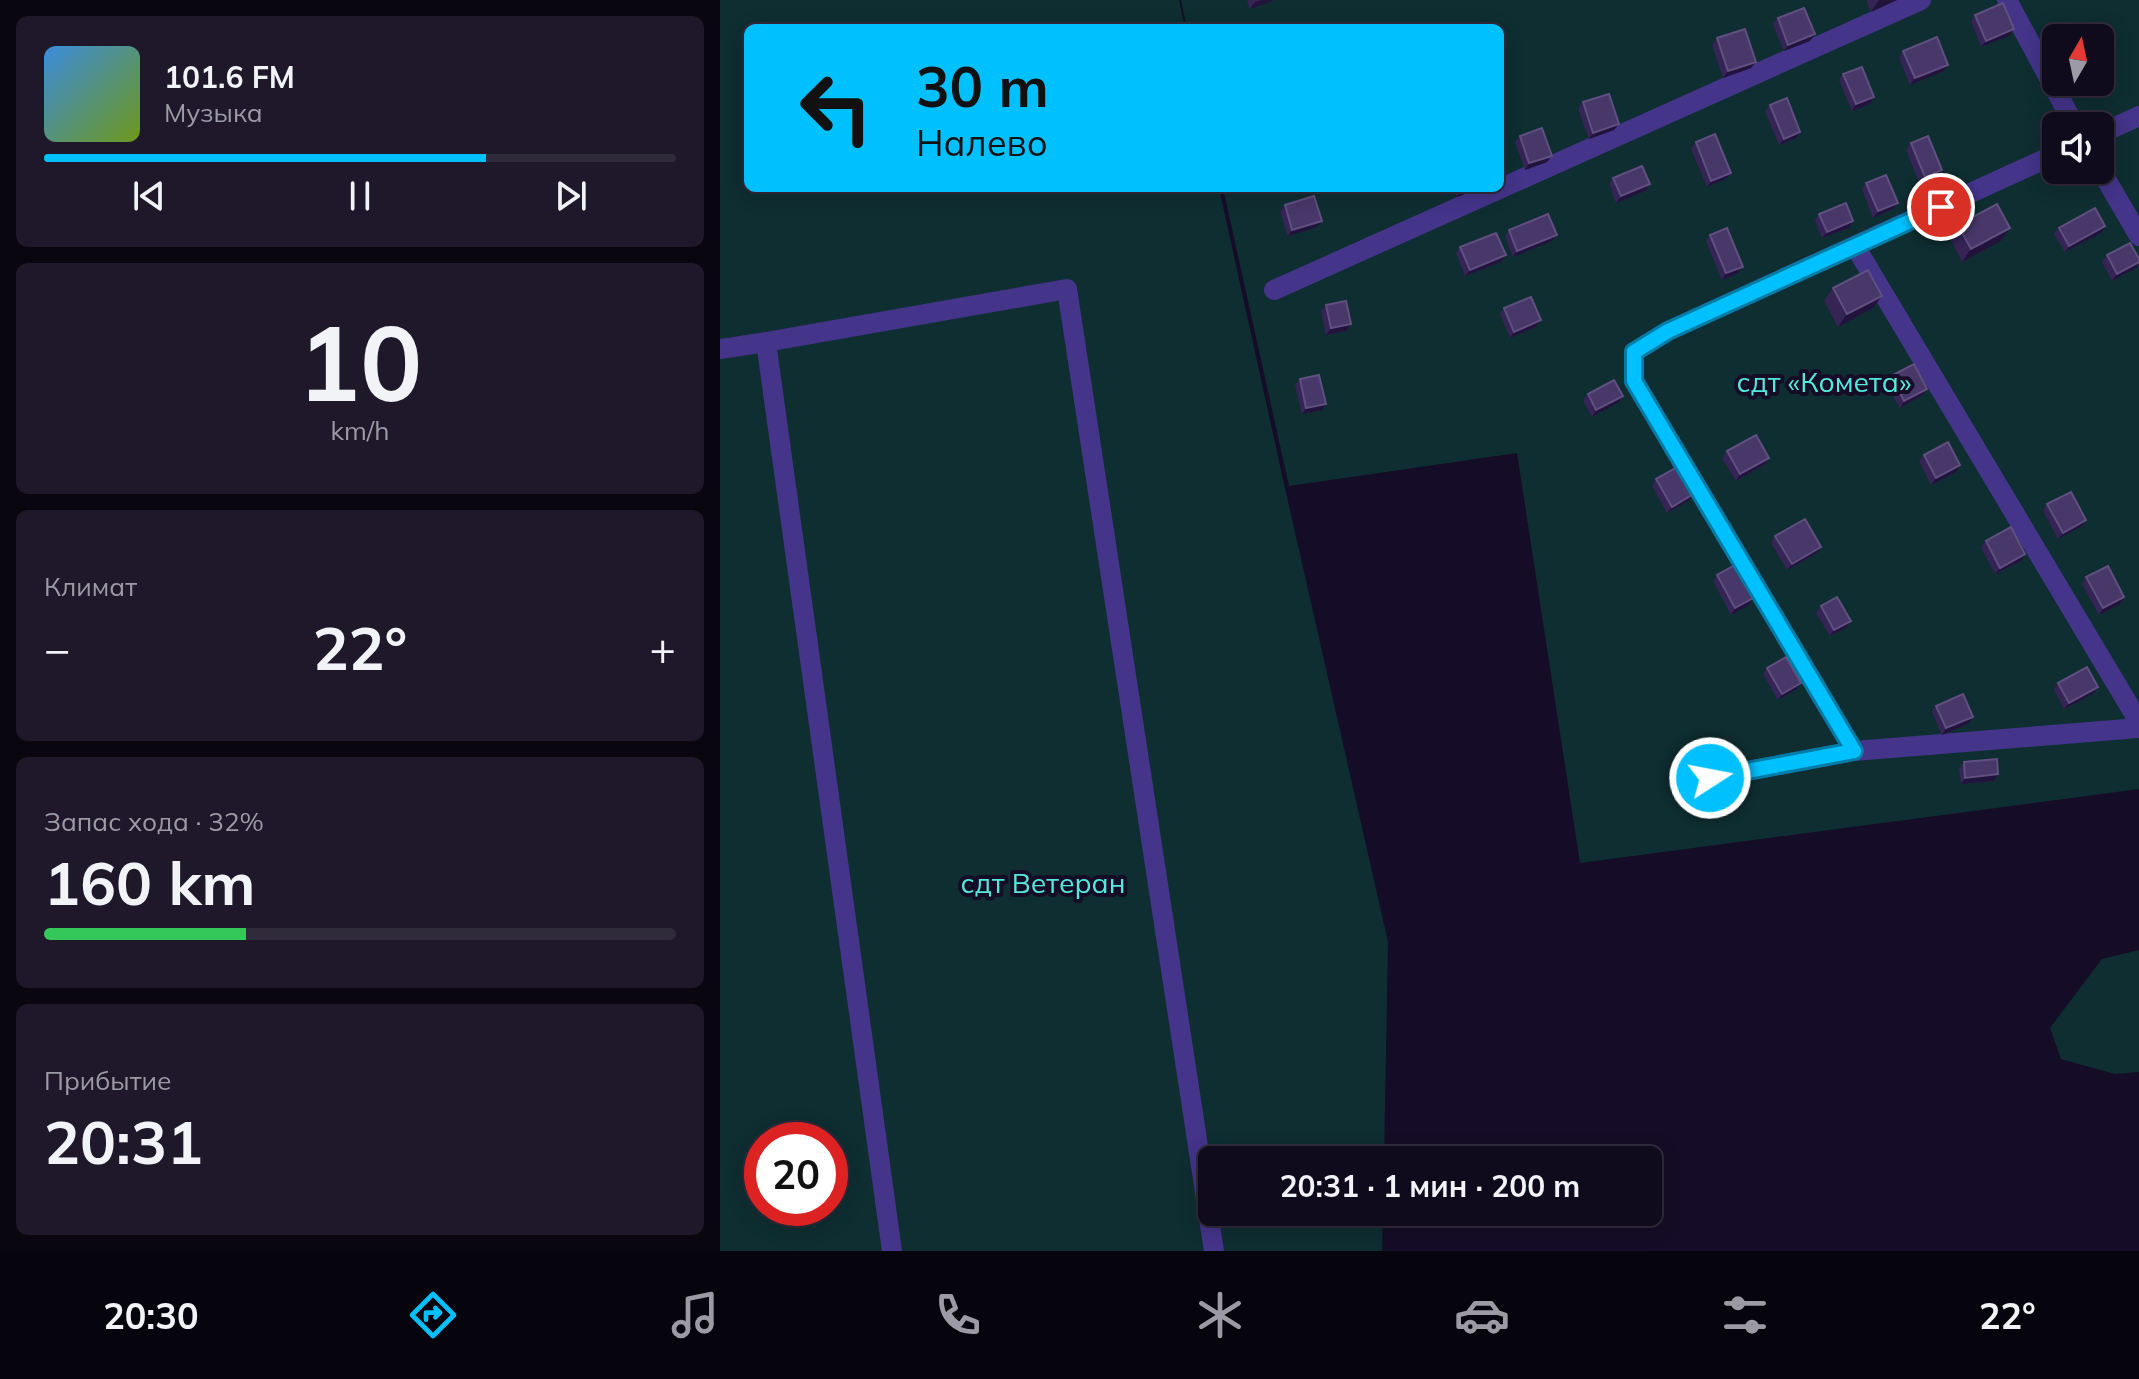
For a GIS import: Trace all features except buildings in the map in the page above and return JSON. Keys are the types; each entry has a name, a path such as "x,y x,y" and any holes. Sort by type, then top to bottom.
{"lane":[{"path":"1504,187 1921,0"},
{"path":"2007,0 2067,112"},
{"path":"2114,128 2139,116"},
{"path":"1854,751 1634,381 1634,352 1668,331 2042,160"},
{"path":"2109,184 2139,236"},
{"path":"1274,290 1493,192"},
{"path":"1855,246 2139,722"},
{"path":"720,349 1067,289 1214,1251"},
{"path":"766,342 892,1251"},
{"path":"1710,778 1854,751 2139,728"}],"green space":[{"name":"сдт Ветеран","path":"720,0 1179,0 1184,24 744,24 744,192 1220,192 1388,942 1384,1146 1198,1146 1198,1226 1383,1226 1382,1251 720,1251"},
{"name":"сдт «Комета»","path":"1181,0 2139,0 2139,789 1580,863 1517,453 1289,486 1224,192 1504,192 1504,24 1186,24"},
{"path":"2139,950 2139,1072 2115,1074 2061,1059 2050,1028 2102,959"}],"route":[{"path":"1710,778 1854,751 1634,381 1634,352 1668,331 1941,207"}]}
